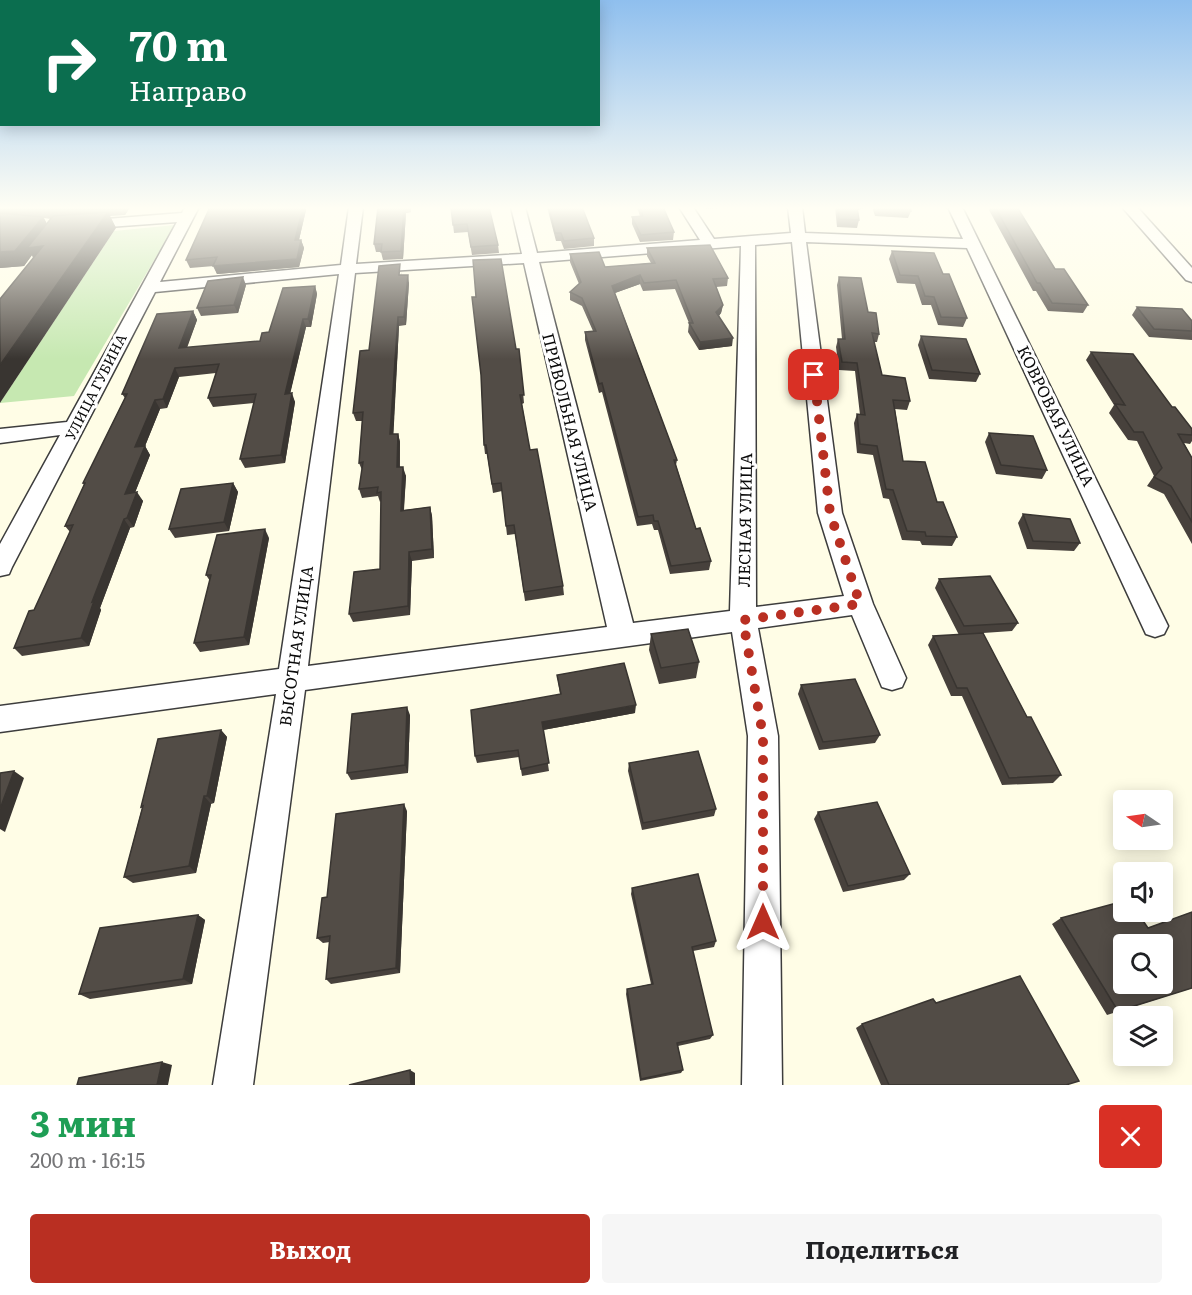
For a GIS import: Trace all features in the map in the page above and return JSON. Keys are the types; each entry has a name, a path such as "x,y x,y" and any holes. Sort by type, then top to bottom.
{"street":[{"name":"УЛИЦА ГУБИНА","path":"0,567 76,428 164,258"},
{"name":"ВЫСОТНАЯ УЛИЦА","path":"233,1085 292,680 348,258"},
{"name":"ПРИВОЛЬНАЯ УЛИЦА","path":"529,258 623,636"},
{"path":"148,288 346,269 533,258"},
{"name":"ЛЕСНАЯ УЛИЦА","path":"748,258 743,620 763,736 762,1085"},
{"path":"800,258 830,513 860,604 892,678"},
{"name":"КОВРОВАЯ УЛИЦА","path":"980,258 1155,626"},
{"path":"1175,258 1192,277"},
{"path":"0,436 76,428"},
{"path":"0,719 860,604"}],"green space":[{"path":"96,258 156,258 74,396 0,403"}],"building":[{"path":"34,258 76,258 0,365 0,299"},
{"path":"187,258 210,258 186,260"},
{"path":"217,258 297,258 297,259 213,266"},
{"path":"571,258 601,258 605,267 655,263 652,258 717,258 728,278 713,279 723,305 716,312 733,338 700,342 689,323 693,323 676,280 644,283 640,275 612,286 677,460 674,460 696,529 700,528 711,561 671,566 658,521 654,521 653,515 638,517 602,383 599,384 585,332 596,331 582,298 570,292 581,282"},
{"path":"894,258 936,258 943,274 949,274 967,318 941,317 934,297 925,296 918,276 900,275"},
{"path":"1023,258 1048,258 1055,269 1064,269 1088,305 1052,303 1040,283 1037,283"},
{"path":"501,259 516,349 519,349 524,395 520,395 530,450 537,449 563,586 524,592 514,525 506,526 501,483 492,484 486,445 484,445 481,375 472,297 476,297 473,260"},
{"path":"400,264 399,275 408,275 404,317 398,317 390,434 398,434 397,467 403,467 401,511 430,507 432,549 409,552 408,606 349,614 354,572 380,569 381,492 377,493 378,487 359,489 363,462 359,463 363,412 353,413 360,351 369,350 379,266"},
{"path":"243,277 234,305 197,308 208,281"},
{"path":"839,277 861,278 868,312 876,313 879,334 872,333 882,375 905,378 910,401 893,400 903,461 925,462 937,502 943,502 957,537 926,536 925,532 907,531 893,490 886,489 877,446 860,444 857,414 865,415 857,363 842,362 838,339 845,339"},
{"path":"315,286 308,319 303,319 285,394 292,393 281,455 240,459 256,394 208,398 219,364 175,368 163,399 155,400 135,447 145,446 125,494 137,492 127,518 124,519 92,602 94,601 81,638 14,648 29,611 34,610 73,525 65,526 85,483 83,483 127,394 122,394 157,314 193,311 179,348 260,341 262,333 269,332 283,288"},
{"path":"1137,307 1182,309 1192,321 1192,331 1154,329"},
{"path":"921,336 966,339 980,374 932,370"},
{"path":"1091,352 1133,354 1172,407 1175,407 1192,429 1192,435 1178,434 1192,458 1192,522 1171,486 1154,477 1162,468 1143,432 1134,432 1115,404 1125,405"},
{"path":"989,433 1033,436 1047,470 1001,465"},
{"path":"233,483 224,522 169,529 181,489"},
{"path":"1023,514 1070,519 1080,543 1033,541"},
{"path":"265,529 244,637 194,643 211,575 206,575 217,535"},
{"path":"990,576 1018,623 964,626 939,579"},
{"path":"688,629 699,662 661,668 651,634"},
{"path":"983,633 1027,717 1031,717 1061,775 1009,778 967,688 957,688 933,636"},
{"path":"624,663 636,705 542,722 549,763 521,769 518,750 475,756 471,710 561,694 557,675"},
{"path":"855,679 880,735 823,742 801,685"},
{"path":"407,707 405,765 347,773 352,714"},
{"path":"221,730 189,866 124,877 158,739"},
{"path":"698,751 716,809 643,823 629,763"},
{"path":"14,771 0,809 0,773"},
{"path":"877,802 910,874 848,886 818,812"},
{"path":"404,804 396,968 326,979 330,936 317,938 322,898 327,897 336,814"},
{"path":"698,874 716,941 692,947 713,1035 677,1043 683,1070 641,1079 627,989 653,984 632,888"},
{"path":"1113,904 1113,922 1144,922 1148,928 1164,922 1173,922 1173,919 1192,912 1192,988 1173,994 1173,934 1113,934 1113,994 1173,994 1134,1006 1115,1006 1061,918"},
{"path":"198,915 183,979 79,994 100,928"},
{"path":"1020,976 1079,1081 1066,1085 889,1085 862,1024 933,999 936,1003"},
{"path":"162,1062 157,1085 77,1085 79,1078"},
{"path":"410,1070 411,1085 349,1085"}],"route":[{"path":"763,922 763,736 743,620 860,604 830,513 814,375"}]}
